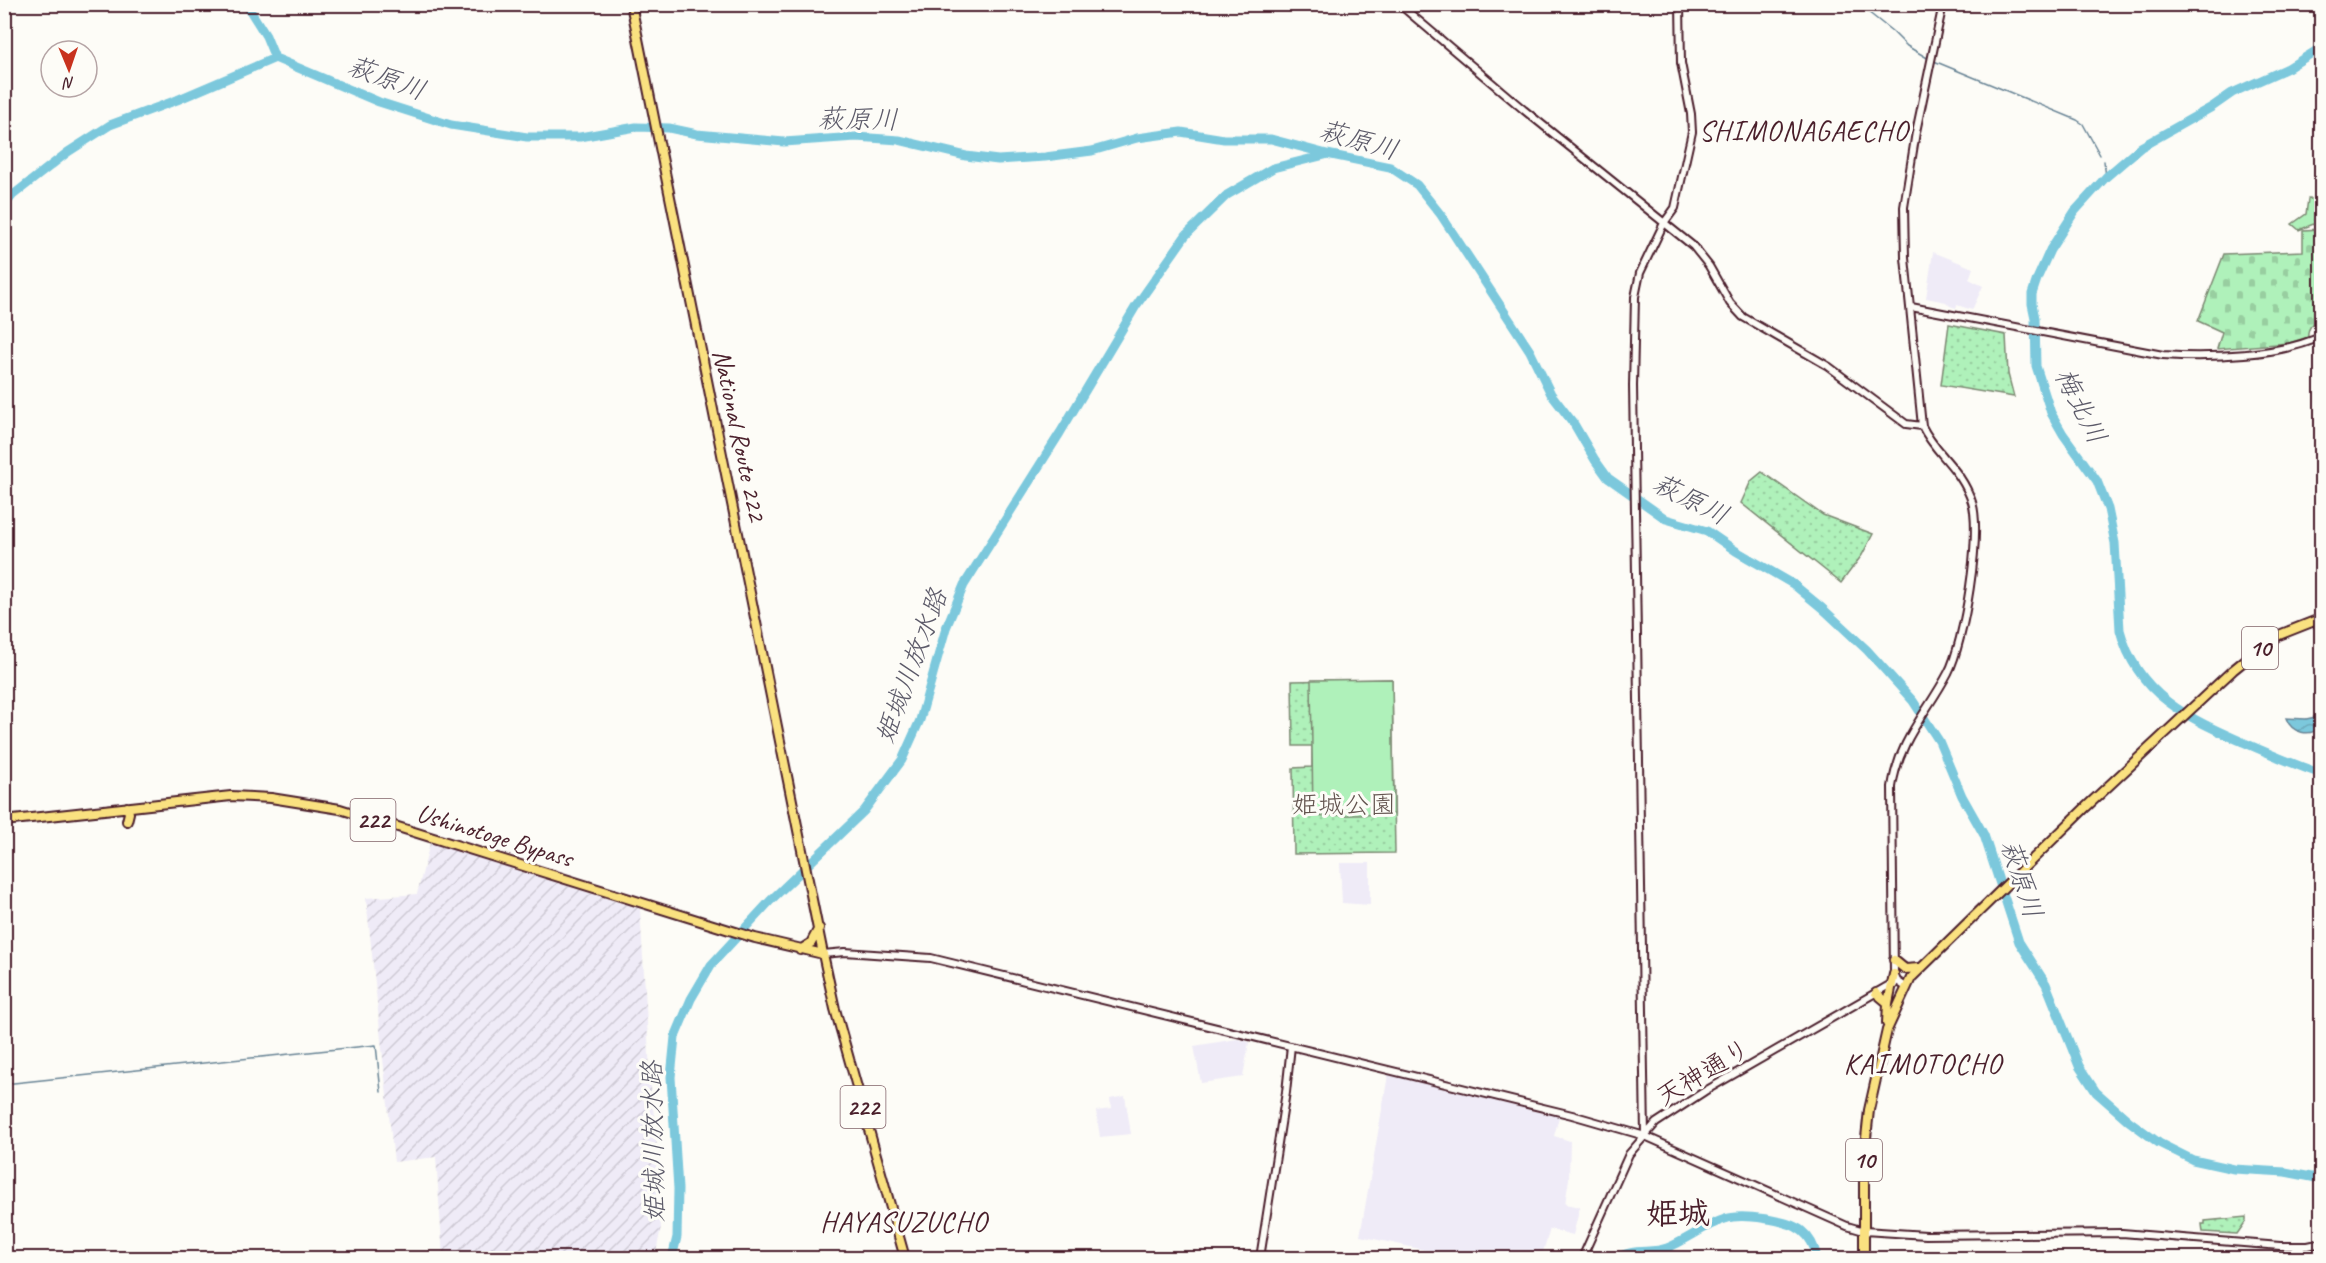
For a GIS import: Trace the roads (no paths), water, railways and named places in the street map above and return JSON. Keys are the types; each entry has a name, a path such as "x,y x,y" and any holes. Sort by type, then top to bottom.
{"highway":[{"name":"National Route 222","path":"631,4 819,927"},
{"name":"10","path":"1864,1258 1866,1132 1887,1030 1906,987 1919,968 2208,694 2265,644 2298,626 2322,618"},
{"name":"Ushinotoge Bypass","path":"4,821 231,796 271,798 340,809 729,928 755,938 823,954"},
{"path":"127,807 129,813 127,820"},
{"path":"800,950 811,943 819,927"},
{"name":"222","path":"819,927 836,1010 905,1258"},
{"path":"1894,960 1905,969 1919,968"},
{"path":"1887,1030 1888,1004 1894,974"},
{"path":"1876,993 1888,1004"}],"street":[{"path":"1399,4 1524,110 1701,254 1730,303 1743,317 1828,366 1906,424 1922,426"},
{"path":"1645,1136 1634,386 1635,297 1640,273 1664,223 1675,208 1692,132 1691,114 1681,63 1680,4"},
{"path":"1906,987 1897,981 1894,974 1891,795 1901,752 1908,736 1944,682 1959,650 1974,547 1974,511 1959,474 1927,437 1922,426 1905,258 1905,192 1943,4"},
{"path":"1911,307 2011,324 2163,355 2276,351 2296,347 2322,336"},
{"path":"823,954 853,953 932,958 1446,1083 1645,1136 1847,1226 1864,1231 1926,1235 2122,1233 2292,1246 2322,1243"},
{"path":"1891,984 1906,987"},
{"name":"天神通り","path":"1582,1258 1629,1154 1656,1123 1682,1105 1891,984"},
{"path":"1260,1258 1291,1046"}],"water":[{"path":"2321,716 2321,727 2307,733 2292,728 2286,718 2306,719"}],"waterway":[{"path":"246,4 266,36 275,58"},
{"path":"1858,4 1907,46 1929,59"},
{"name":"梅北川","path":"2322,47 2288,68 2232,93 2212,107 2141,147 2106,177 2075,211 2050,250 2032,294 2036,366 2051,413 2063,434 2097,481 2108,509 2115,543 2120,630 2139,672 2167,702 2204,724 2322,774"},
{"name":"萩原川","path":"4,206 13,195 68,152 110,125 177,100 275,58 379,102 451,125 527,137 580,137 636,127 669,128 697,134 784,142 856,137 899,140 966,156 998,160 1092,151 1137,138 1181,132 1224,139 1271,139 1390,167 1417,185 1441,215 1530,351 1551,394 1574,424 1608,478 1666,519 1707,531 1736,551 1793,584 1867,650 1913,701 1939,741 1962,796 1984,835 2019,942 2046,984 2079,1066 2096,1092 2159,1143 2193,1160 2234,1169 2285,1172 2322,1179"},
{"path":"1934,61 2077,120 2083,124 2100,155"},
{"name":"姫城川放水路","path":"672,1258 677,1237 678,1189 671,1077 675,1037 691,999 711,965 770,901 864,811 902,760 920,720 946,628 964,585 1060,433 1136,306 1186,235 1227,195 1273,168 1325,155"},
{"path":"2104,161 2106,177"},
{"path":"4,1084 376,1045 381,1092"},
{"path":"1618,1258 1629,1253 1667,1248 1732,1217 1753,1217 1796,1227 1810,1240 1817,1258"}],"district":[{"name":"SHIMONAGAECHO","path":"1804,130"},
{"name":"KAIMOTOCHO","path":"1923,1063"},
{"name":"姫城","path":"1678,1213"},
{"name":"HAYASUZUCHO","path":"904,1221"}],"park label":[{"name":"姫城公園","path":"1344,804"}]}
